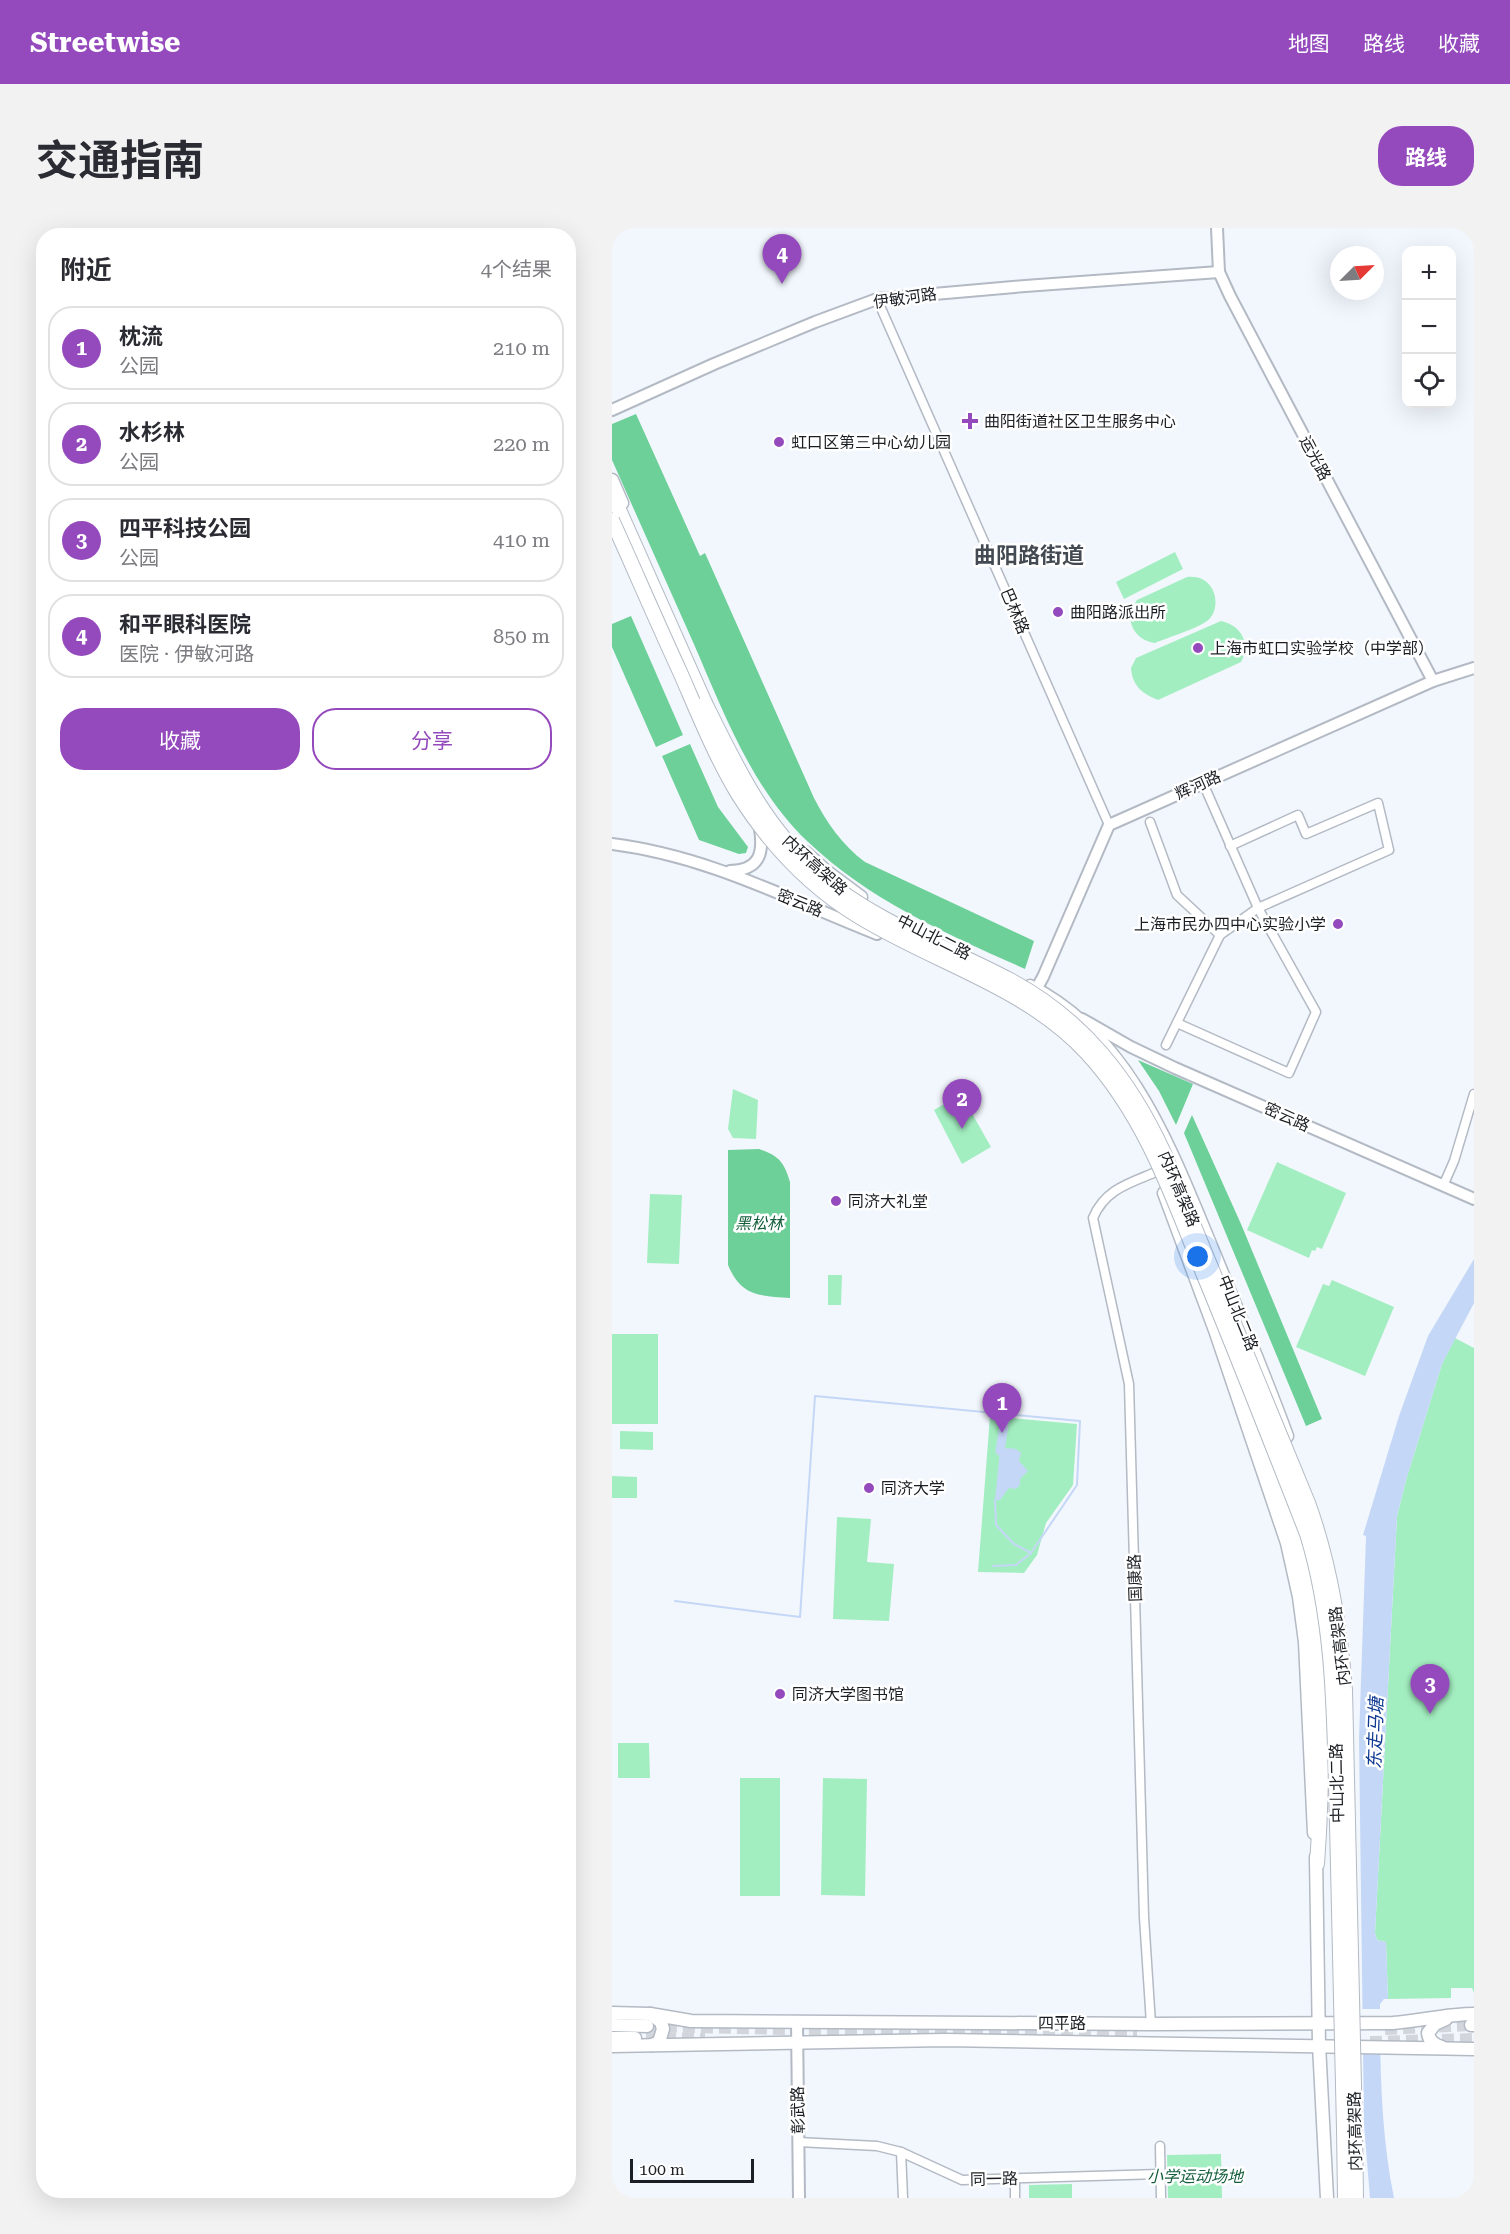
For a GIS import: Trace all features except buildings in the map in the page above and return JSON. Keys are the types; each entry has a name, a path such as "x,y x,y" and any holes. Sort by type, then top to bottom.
{"highway":[{"name":"内环高架路","path":"612,494 739,774 783,837 821,875 865,908 1011,980 1061,1014 1100,1051 1123,1078 1149,1121 1164,1153 1308,1503 1317,1528 1335,1604 1345,1690 1356,2198"},
{"name":"内环高架路","path":"612,522 713,746 737,793 760,825 810,881 838,902 886,932 1009,992 1042,1013 1087,1052 1137,1119 1191,1242 1307,1534 1319,1578 1327,1623 1334,1699 1343,2198"},
{"path":"1191,1242 1280,1492 1302,1567 1318,1670 1320,1817 1317,1864"}],"main road":[{"name":"中山北二路","path":"612,480 689,654 747,776 761,800 787,833 826,871 889,915 1037,989 1074,1014 1114,1057 1153,1116 1176,1164 1282,1422 1313,1506 1320,1533 1329,1589 1335,1664 1343,2198"},
{"name":"中山北二路","path":"612,522 738,795 780,854 829,902 850,918 877,934 981,981 1024,1008 1066,1039 1085,1055 1135,1121 1220,1344 1287,1543 1299,1597 1305,1642 1317,1864 1319,2046 1327,2198"},
{"name":"四平路","path":"612,2013 649,2031 797,2043 945,2040 1474,2049"},
{"name":"四平路","path":"612,2046 649,2031 691,2021 1393,2023 1417,2022 1461,2014 1473,2022"},
{"path":"1456,2049 1434,2044 1428,2032 1438,2023 1461,2014"},
{"path":"612,2025 649,2031"},
{"path":"612,2038 649,2031"}],"street":[{"name":"运光路","path":"1217,228 1219,272 1433,681"},
{"name":"伊敏河路","path":"612,410 714,364 877,299 1219,272"},
{"name":"巴林路","path":"877,299 1109,825"},
{"name":"辉河路","path":"1109,825 1433,681 1474,668"},
{"path":"1177,1023 1289,1073 1316,1012 1258,908 1203,783"},
{"path":"1166,1045 1220,935 1258,908 1389,850 1378,803 1306,834 1298,815 1230,846"},
{"path":"1150,822 1177,895 1220,935"},
{"path":"1024,1008 1037,989 1109,825"},
{"name":"密云路","path":"724,870 745,868 757,860 763,846 760,829"},
{"name":"密云路","path":"612,843 664,853 724,870 877,934"},
{"name":"密云路","path":"1074,1014 1131,1047 1474,1199"},
{"path":"1114,1057 1114,1050 1117,1047 1131,1047"},
{"path":"1443,1186 1454,1161 1474,1094"},
{"name":"国康路","path":"1151,2024 1144,1917 1129,1384 1093,1218 1098,1206 1113,1191 1156,1172"},
{"name":"彰武路","path":"797,2022 799,2198"},
{"name":"同一路","path":"798,2142 877,2146 901,2152 962,2180 1161,2174"},
{"path":"1160,2146 1161,2198"},
{"path":"901,2152 903,2198"},
{"path":"1015,2179 1015,2198"}],"green space":[{"path":"636,414 700,556 705,553 814,798 830,825 842,841 865,862 1034,941 1025,969 938,929 883,899 831,862 807,841 770,798 728,722 612,460 612,424"},
{"path":"1175,552 1183,569 1124,599 1116,582"},
{"path":"1187,577 1201,579 1211,587 1215,596 1215,605 1210,618 1196,627 1155,643 1141,638 1132,627 1131,621 1133,607 1137,600"},
{"path":"631,616 683,735 656,747 612,647 612,624"},
{"path":"1221,621 1234,626 1242,636 1245,648 1241,662 1158,700 1139,688 1133,679 1131,668 1136,658"},
{"path":"690,744 718,807 748,847 746,853 739,854 699,840 662,756"},
{"path":"1138,1060 1193,1084 1176,1125 1159,1091"},
{"path":"733,1089 758,1100 756,1139 733,1138 728,1129"},
{"path":"961,1094 991,1147 962,1164 934,1110"},
{"path":"1192,1115 1241,1224 1322,1419 1306,1426 1184,1133"},
{"name":"黑松林","path":"759,1149 780,1161 790,1182 790,1298 760,1295 745,1289 728,1265 728,1150"},
{"path":"1277,1162 1346,1193 1322,1249 1317,1247 1315,1251 1312,1250 1309,1258 1247,1230"},
{"path":"650,1194 682,1195 679,1264 647,1263"},
{"path":"828,1275 842,1275 841,1305 828,1305"},
{"path":"1332,1280 1394,1307 1365,1376 1296,1347 1323,1284 1329,1286"},
{"path":"612,1334 658,1334 658,1424 612,1424"},
{"path":"1455,1338 1474,1348 1474,1993 1472,1988 1451,1988 1451,1998 1388,1999 1386,1942 1377,1940 1375,1933 1397,1516 1442,1364"},
{"path":"990,1416 1077,1424 1073,1485 1046,1523 1037,1555 1024,1573 978,1572"},
{"path":"620,1431 653,1432 653,1450 620,1449"},
{"path":"612,1476 637,1477 637,1498 612,1498"},
{"path":"837,1517 871,1519 867,1562 894,1564 889,1621 833,1619"},
{"path":"618,1743 649,1743 650,1778 618,1778"},
{"path":"740,1778 780,1778 780,1896 740,1896"},
{"path":"823,1778 867,1779 865,1896 821,1895"},
{"name":"小学运动场地","path":"1221,2154 1222,2198 1168,2198 1167,2155"},
{"path":"1072,2184 1072,2198 1029,2198 1029,2185"}],"water":[{"name":"东走马塘","path":"1474,1259 1474,1303 1442,1364 1397,1516 1375,1933 1377,1940 1386,1942 1388,1999 1384,1999 1380,2004 1381,2077 1386,2150 1394,2198 1370,2198 1364,2125 1359,1738 1366,1536 1363,1535 1399,1416 1428,1336"},
{"path":"1007,1448 1016,1449 1021,1453 1019,1461 1028,1471 1020,1479 1020,1485 1016,1489 1009,1488 1000,1500 995,1500 1000,1451"}],"pier":[{"path":"1359,2009 1383,2009 1383,2053 1360,2053"}],"waterway":[{"path":"675,1601 800,1617 815,1396 1080,1421 1077,1485 1031,1553 1016,1565 993,1566"},
{"path":"1000,1451 1006,1413"},
{"path":"995,1500 996,1525 1014,1544 1031,1553"}],"tunnel":[{"path":"1385,2029 1471,2025"},
{"path":"647,2026 832,2030 1137,2030"},
{"path":"646,2038 705,2039"},
{"path":"1370,2042 1474,2039"}],"place":[{"name":"和平眼科医院","path":"782,284"},
{"name":"曲阳街道社区卫生服务中心","path":"970,421"},
{"name":"虹口区第三中心幼儿园","path":"779,442"},
{"name":"曲阳路派出所","path":"1058,612"},
{"name":"上海市虹口实验学校（中学部）","path":"1198,648"},
{"name":"上海市民办四中心实验小学","path":"1338,924"},
{"name":"水杉林","path":"962,1129"},
{"name":"同济大礼堂","path":"836,1201"},
{"name":"枕流","path":"1002,1433"},
{"name":"同济大学","path":"869,1488"},
{"name":"同济大学图书馆","path":"780,1694"},
{"name":"四平科技公园","path":"1430,1714"}],"district":[{"name":"曲阳路街道","path":"1029,555"}]}
